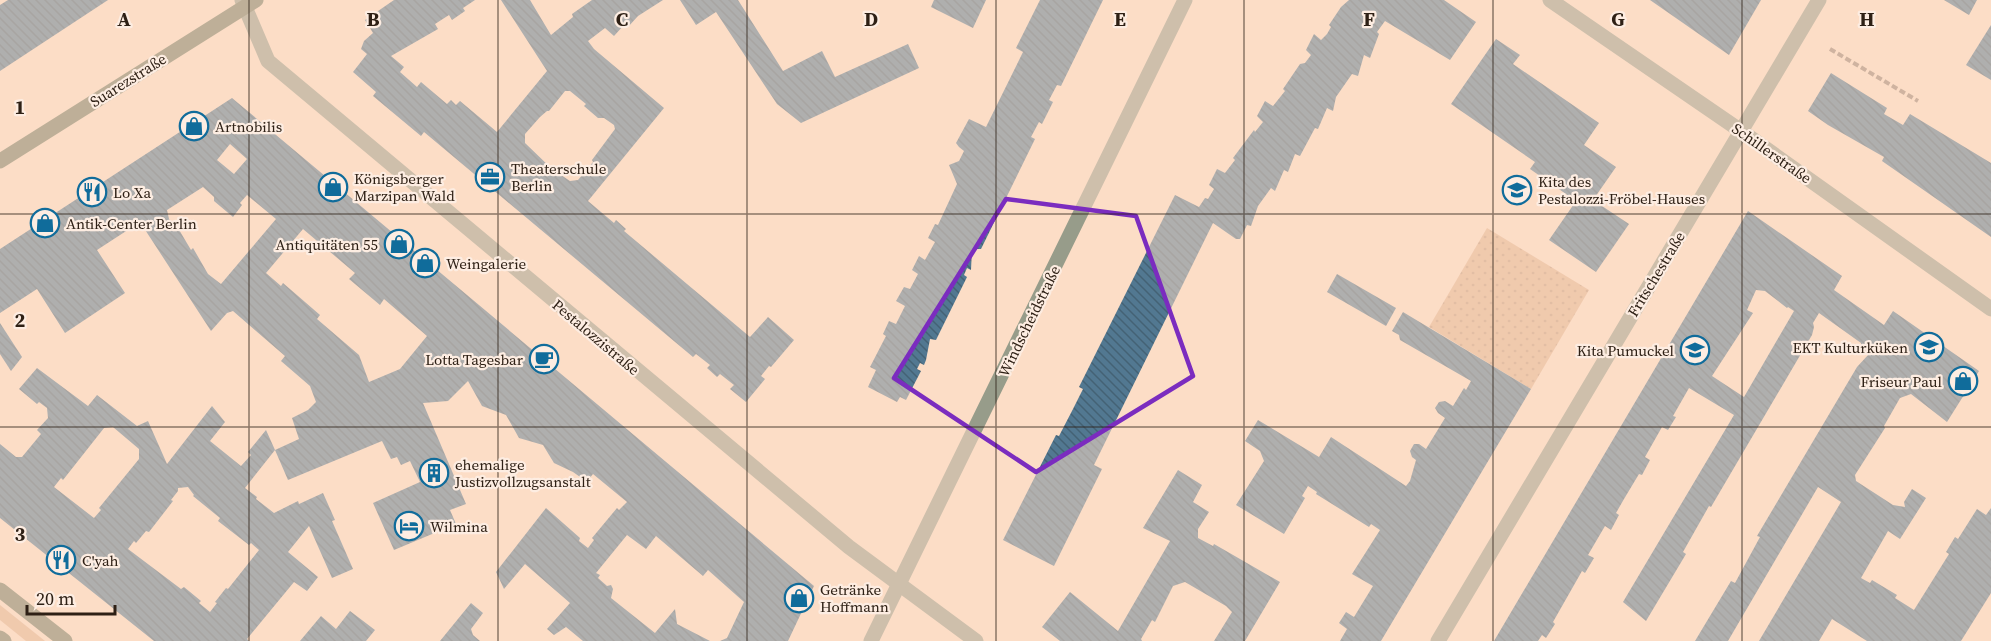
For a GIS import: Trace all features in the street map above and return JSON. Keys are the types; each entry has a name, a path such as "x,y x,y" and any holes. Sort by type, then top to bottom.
{"street":[{"name":"Windscheidstraße","path":"871,641 1185,0"},
{"name":"Schillerstraße","path":"1550,0 1741,131 1991,309"},
{"name":"Fritschestraße","path":"1438,641 1819,0"},
{"name":"Pestalozzistraße","path":"248,2 268,61 769,482 849,547 976,641"},
{"name":"Suarezstraße","path":"0,160 248,2"},
{"path":"0,590 65,641"},
{"path":"0,638 4,641"}],"path":[{"path":"1830,49 1918,101"}],"highlighted area":[{"path":"1006,199 1136,216 1193,376 1036,472 894,378"}],"shaded area":[{"path":"1487,228 1589,290 1531,389 1429,327"},
{"path":"0,605 45,641 26,641 0,620"}],"building":[{"path":"8,0 108,0 0,71 0,5"},
{"path":"394,0 475,0 463,8 465,11 452,20 449,15 435,24 438,29 391,56 404,67 400,72 417,87 421,82 447,104 451,100 456,105 460,101 497,132 547,71 501,0 530,0 551,35 573,17 572,14 592,0 663,0 638,16 628,27 624,25 614,36 605,28 588,41 594,49 664,108 588,201 614,223 616,220 626,229 624,231 750,337 768,317 794,340 761,376 765,379 746,402 730,389 734,385 720,374 717,377 707,368 710,365 696,354 693,357 424,132 421,136 373,96 376,92 353,72 367,54 361,49 364,41 373,33 365,20","holes":["565,91 570,91 598,118 604,118 614,125 615,129 578,180 570,181 552,169 525,143 525,134 540,117 549,111"]},
{"path":"680,0 738,0 783,71 822,51 835,77 908,44 919,68 801,123 777,104 716,12 696,25"},
{"path":"934,0 986,0 973,28 931,7"},
{"path":"1040,0 1103,0 1061,86 1057,85 1049,100 1053,102 1042,124 1039,122 1031,137 1035,139 981,249 972,249 971,270 967,268 964,275 967,277 936,340 930,339 924,365 920,363 917,369 921,371 906,400 900,397 897,402 868,387 876,370 870,367 886,336 883,334 889,321 896,324 905,306 896,301 904,287 910,289 918,274 912,270 919,256 925,260 935,242 928,238 935,224 938,225 957,184 949,165 959,161 964,151 956,143 969,119 986,127 1023,52 1016,48"},
{"path":"1349,0 1444,0 1476,22 1450,60 1385,21 1377,32 1379,34 1370,58 1364,55 1358,76 1352,74 1336,97 1333,111 1327,108 1318,129 1315,128 1300,156 1295,154 1288,172 1284,170 1275,191 1271,188 1258,206 1251,226 1247,225 1240,239 1236,239 1213,223 1094,465 1102,469 1054,566 1003,540 1056,435 1059,436 1083,389 1079,387 1175,195 1199,207 1205,198 1208,199 1214,189 1209,185 1217,169 1225,173 1235,160 1233,158 1263,122 1257,116 1265,101 1273,106 1285,91 1283,89 1300,64 1305,63 1311,55 1306,50 1314,34 1321,40 1327,34 1331,27 1329,25 1341,7"},
{"path":"1650,0 1761,0 1729,55"},
{"path":"1944,0 1977,0 1969,15"},
{"path":"1991,25 1991,80 1966,65"},
{"path":"1496,39 1520,55 1513,64 1599,123 1584,145 1616,167 1593,200 1629,224 1596,272 1549,240 1576,201 1530,169 1535,162 1451,104"},
{"path":"1831,73 1887,108 1884,114 1903,125 1910,114 1991,163 1991,237 1882,161 1884,157 1808,111"},
{"path":"232,98 814,586 788,641 720,641 727,638 744,602 708,570 703,576 656,536 646,549 627,535 596,573 607,586 611,585 613,589 611,598 655,633 675,609 677,624 710,641 583,641 566,627 554,635 547,629 570,603 525,564 504,589 496,572 546,508 588,548 594,540 592,538 617,508 619,510 627,502 593,474 589,479 583,479 554,463 543,445 519,438 506,415 482,406 468,381 448,401 423,403 466,504 450,510 456,524 394,550 373,503 420,482 410,461 401,465 397,457 391,459 382,441 288,480 275,450 299,439 292,418 308,410 316,402 310,386 281,361 285,356 233,311 227,313 211,331 140,222 97,250 125,293 65,333 37,289 0,313 0,249","holes":["230,144 247,159 234,174 217,160","203,187 214,197 214,201 233,217 247,195 276,219 221,284 208,274 193,248 191,250 178,228 176,229 169,219 167,210","303,229 355,273 349,279 380,305 384,299 427,336 400,369 369,382 359,355 317,319 320,315 283,283 281,286 266,273"]},
{"path":"1748,211 1842,276 1834,290 1884,325 1893,311 1979,371 1947,422 1911,394 1900,398 1885,428 1855,475 1856,481 1893,505 1905,507 1904,502 1912,489 1926,498 1900,539 1888,531 1861,578 1870,583 1872,580 1897,595 1895,598 1914,610 1949,554 1946,552 1955,537 1958,539 1977,509 1986,515 1991,508 1991,593 1961,641 1867,641 1832,619 1819,641 1759,641 1841,502 1818,487 1728,641 1695,641 1731,581 1735,583 1760,537 1757,536 1857,367 1868,355 1862,350 1861,343 1819,313 1813,323 1812,335 1711,507 1709,506 1683,552 1686,554 1646,621 1623,602 1734,415 1689,388 1668,430 1662,427 1645,457 1650,460 1616,513 1619,515 1611,530 1605,526 1588,555 1594,558 1585,573 1582,571 1546,638 1542,635 1538,641 1494,641","holes":["1756,290 1765,291 1794,311 1744,397 1712,376 1753,313 1747,310"]},
{"path":"1337,274 1396,308 1386,326 1327,292"},
{"path":"1403,312 1531,389 1381,641 1340,641 1347,629 1339,623 1346,612 1354,617 1373,586 1352,574 1380,530 1371,524 1369,527 1316,494 1317,492 1308,486 1302,496 1305,498 1284,534 1236,505 1264,461 1260,451 1245,441 1258,420 1319,457 1331,437 1406,486 1410,481 1416,460 1410,451 1414,444 1419,444 1426,449 1445,418 1435,408 1439,402 1445,401 1453,406 1471,381 1400,340 1399,335 1392,331"},
{"path":"0,323 22,357 11,371 0,354"},
{"path":"37,368 88,406 97,395 137,426 148,421 167,464 212,406 225,422 210,441 241,466 251,455 248,452 266,430 275,450 245,488 274,513 298,501 299,504 323,493 335,520 332,521 353,569 332,578 309,526 288,552 318,577 307,591 294,582 247,639 249,641 154,641 0,518 0,444 16,457 22,457 41,434 37,430 48,418 47,408 39,402 37,404 19,389","holes":["113,427 139,449 139,459 99,508 101,510 94,518 54,487 61,478 63,480 104,428","188,487 193,496 220,518 218,521 259,550 228,589 226,588 210,612 184,587 181,589 128,549 146,531 149,532 178,488"]},
{"path":"1178,470 1202,485 1193,502 1209,512 1198,529 1198,538 1213,546 1214,544 1280,582 1245,641 1214,641 1232,612 1226,606 1185,582 1173,586 1155,622 1152,620 1142,641 1060,641 1042,627 1070,592 1118,631 1170,541 1143,528"},
{"path":"471,603 483,613 471,629 473,635 480,641 440,641"},
{"path":"350,611 375,630 366,641 300,641 321,616 336,629"}],"place":[{"name":"Artnobilis","path":"194,126"},
{"name":"Theaterschule Berlin","path":"490,177"},
{"name":"Königsberger Marzipan Wald","path":"333,187"},
{"name":"Kita des Pestalozzi-Fröbel-Hauses","path":"1517,190"},
{"name":"Lo Xa","path":"92,192"},
{"name":"Antik-Center Berlin","path":"45,223"},
{"name":"Antiquitäten 55","path":"399,244"},
{"name":"Weingalerie","path":"425,263"},
{"name":"EKT Kulturküken","path":"1929,347"},
{"name":"Kita Pumuckel","path":"1695,350"},
{"name":"Lotta Tagesbar","path":"544,359"},
{"name":"Friseur Paul","path":"1963,381"},
{"name":"ehemalige Justizvollzugsanstalt","path":"434,473"},
{"name":"Wilmina","path":"409,526"},
{"name":"C'yah","path":"61,560"},
{"name":"Getränke Hoffmann","path":"799,598"}]}
